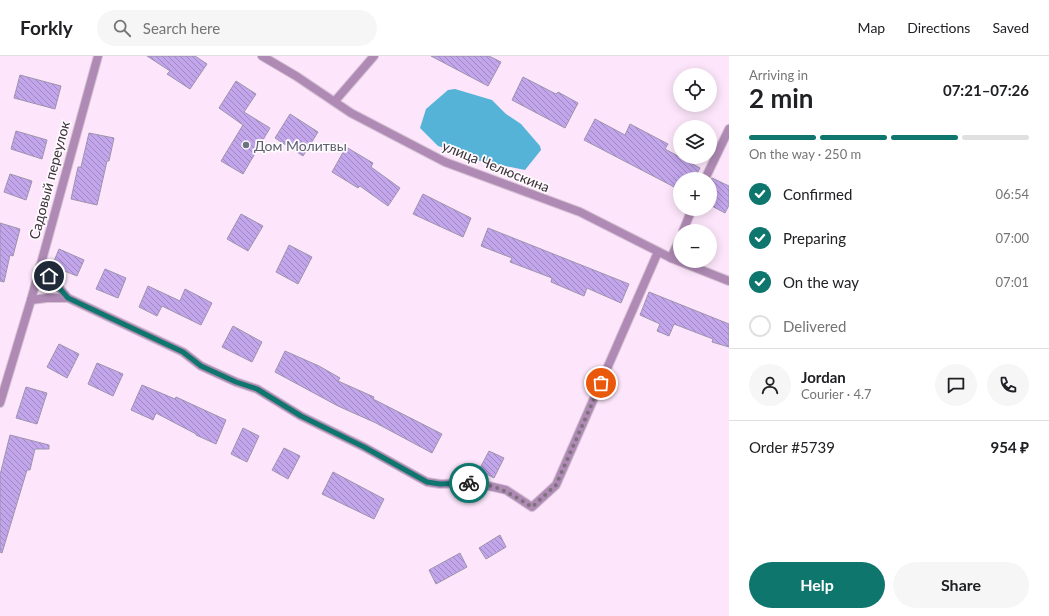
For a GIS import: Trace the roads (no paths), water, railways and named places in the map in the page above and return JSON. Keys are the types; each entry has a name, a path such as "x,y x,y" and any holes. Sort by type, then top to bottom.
{"street":[{"name":"Садовый переулок","path":"0,403 31,300 98,56"},
{"name":"улица Челюскина","path":"262,56 335,101 351,113 445,162 580,212 658,252 729,281"},
{"path":"335,101 374,56"},
{"path":"708,172 729,128"},
{"path":"40,266 68,298 183,352 201,366 236,382 257,389 301,416 364,447 427,482 440,484 476,483 506,490 532,507 556,485 658,252"},
{"path":"671,258 673,254"},
{"path":"31,300 68,298"}],"water":[{"path":"455,89 492,100 506,114 521,124 540,146 541,150 525,170 470,159 438,146 420,128 426,109 448,90"}],"place":[{"name":"Дом Молитвы","path":"246,145"}]}
